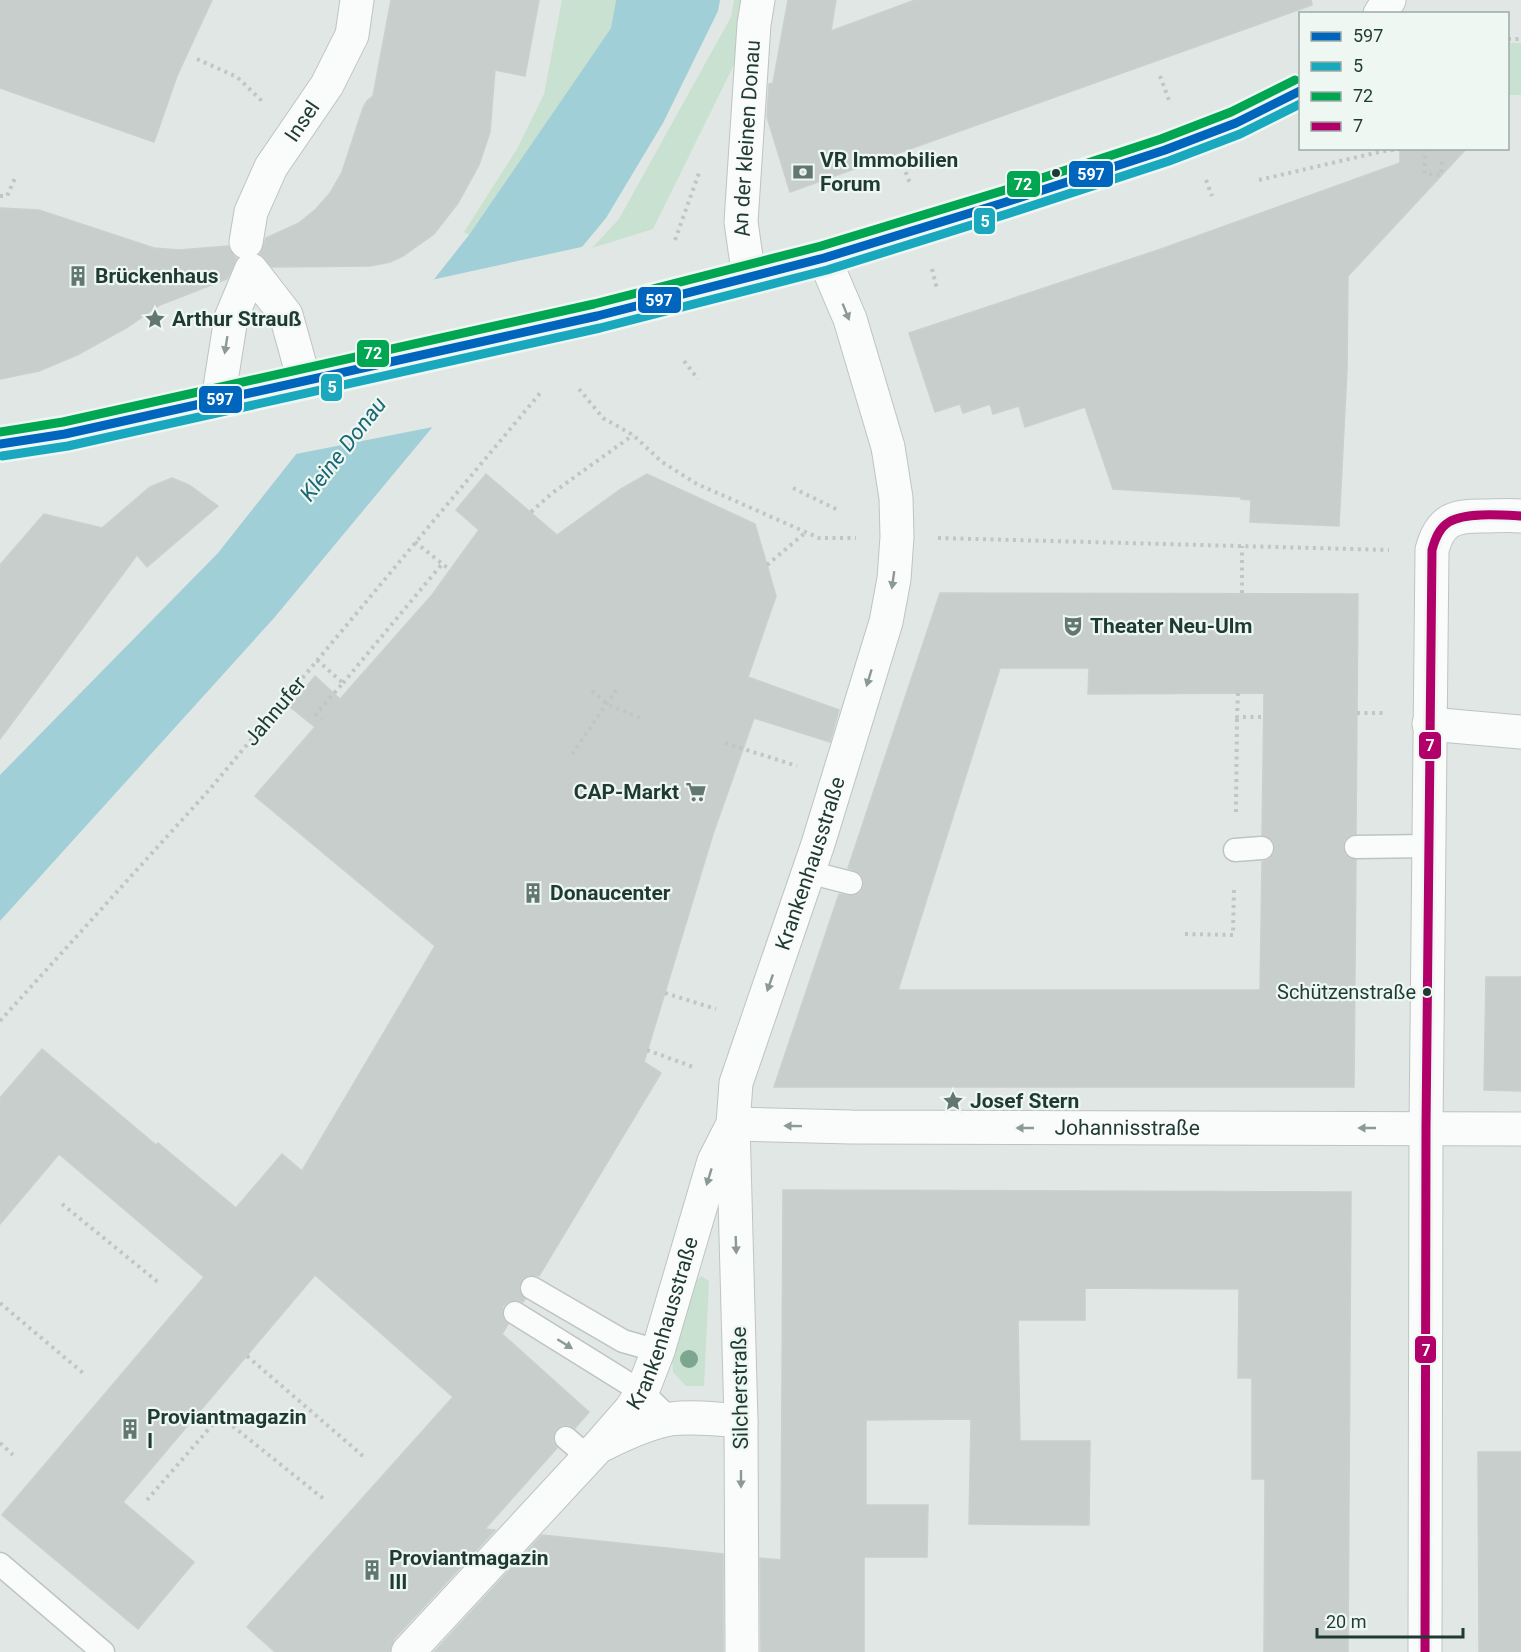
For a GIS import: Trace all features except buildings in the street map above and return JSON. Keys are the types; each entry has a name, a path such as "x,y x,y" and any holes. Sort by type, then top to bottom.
{"street":[{"name":"Insel","path":"246,242 251,212 272,167 327,85 352,35 357,0"},
{"name":"An der kleinen Donau","path":"749,278 741,222 754,24 759,0"},
{"path":"0,444 65,435 597,316 824,258 1165,150 1236,123 1299,92"},
{"name":"Krankenhausstraße","path":"408,1652 584,1448 632,1408 642,1392 658,1351 714,1161 733,1124 736,1083 807,872 886,622 894,579 897,537 896,498 888,447 850,319 824,258"},
{"path":"218,400 231,318 251,270 286,315 304,380"},
{"path":"1425,1652 1425,1128 1432,550 1438,533 1449,521 1464,516 1508,516"},
{"path":"1429,724 1521,732"},
{"name":"Johannisstraße","path":"733,1124 851,1128 1521,1129"},
{"name":"Silcherstraße","path":"733,1124 741,1421 742,1652"},
{"name":"Krankenhausstraße","path":"584,1448 670,1419 699,1418 741,1421"}],"lane":[{"path":"1356,847 1428,846"},
{"path":"1235,850 1262,848"},
{"path":"807,872 851,883"},
{"path":"532,1288 623,1341 658,1351"},
{"path":"515,1313 642,1392 670,1419"},
{"path":"0,1564 103,1652"}],"path":[{"path":"197,59 237,77 272,112 296,129"},
{"path":"1160,76 1174,112"},
{"path":"1259,180 1392,150"},
{"path":"1425,150 1425,174 1441,175 1442,160"},
{"path":"903,165 914,192"},
{"path":"1204,176 1212,196"},
{"path":"0,196 7,196 15,178"},
{"path":"932,269 937,289"},
{"path":"684,361 698,380"},
{"path":"579,388 603,418 633,435 662,462 697,484 819,538 837,538"},
{"name":"Jahnufer","path":"0,1021 210,789 541,392"},
{"path":"531,512 551,494 633,435"},
{"path":"793,488 840,511"},
{"path":"767,565 806,532"},
{"path":"940,538 1432,550"},
{"path":"415,542 450,570"},
{"path":"1242,546 1242,593"},
{"path":"322,719 316,714 442,564"},
{"path":"317,660 343,682"},
{"path":"572,754 616,690"},
{"path":"592,691 607,704 643,719"},
{"path":"1238,693 1238,717 1264,717"},
{"path":"725,743 804,768"},
{"path":"665,993 757,1022"},
{"path":"647,1050 736,1083"},
{"path":"63,1204 159,1282"},
{"path":"0,1303 83,1374"},
{"path":"246,1356 363,1456"},
{"path":"147,1500 220,1416 326,1500"},
{"path":"0,1443 14,1455"}],"green space":[{"path":"562,0 616,0 611,28 469,235 464,232 517,149 544,94"},
{"path":"734,0 758,0 754,24 653,229 592,248 619,219 731,17"},
{"path":"1509,43 1521,43 1521,95 1509,95"},
{"path":"701,1276 709,1281 704,1386 686,1386 673,1372 672,1356 695,1283"}],"water":[{"name":"Kleine Donau","path":"616,0 720,0 718,11 663,123 606,218 274,618 0,921 0,775 218,553 469,235 611,28"}],"pier":[{"path":"586,246 438,426 296,454 431,280"}],"transit line":[{"name":"72","path":"0,432 63,422 594,304 821,246 1002,191 1161,139 1231,112 1295,80"},
{"name":"597","path":"0,444 65,434 597,316 824,258 1165,150 1236,123 1299,92"},
{"name":"5","path":"2,456 68,446 600,328 827,270 1169,161 1240,134 1299,104"},
{"name":"7","path":"1425,1652 1426,1128 1432,550 1440,531 1446,524 1456,519 1484,515 1521,516"}],"place":[{"name":"VR Immobilien Forum","path":"803,172"},
{"name":"Brückenhaus","path":"78,276"},
{"name":"Arthur Strauß","path":"155,319"},
{"name":"Theater Neu-Ulm","path":"1073,626"},
{"name":"CAP-Markt","path":"696,792"},
{"name":"Donaucenter","path":"533,893"},
{"name":"Schützenstraße","path":"1427,992"},
{"name":"Josef Stern","path":"953,1101"},
{"name":"Proviantmagazin I","path":"130,1429"},
{"name":"Proviantmagazin III","path":"372,1570"}]}
